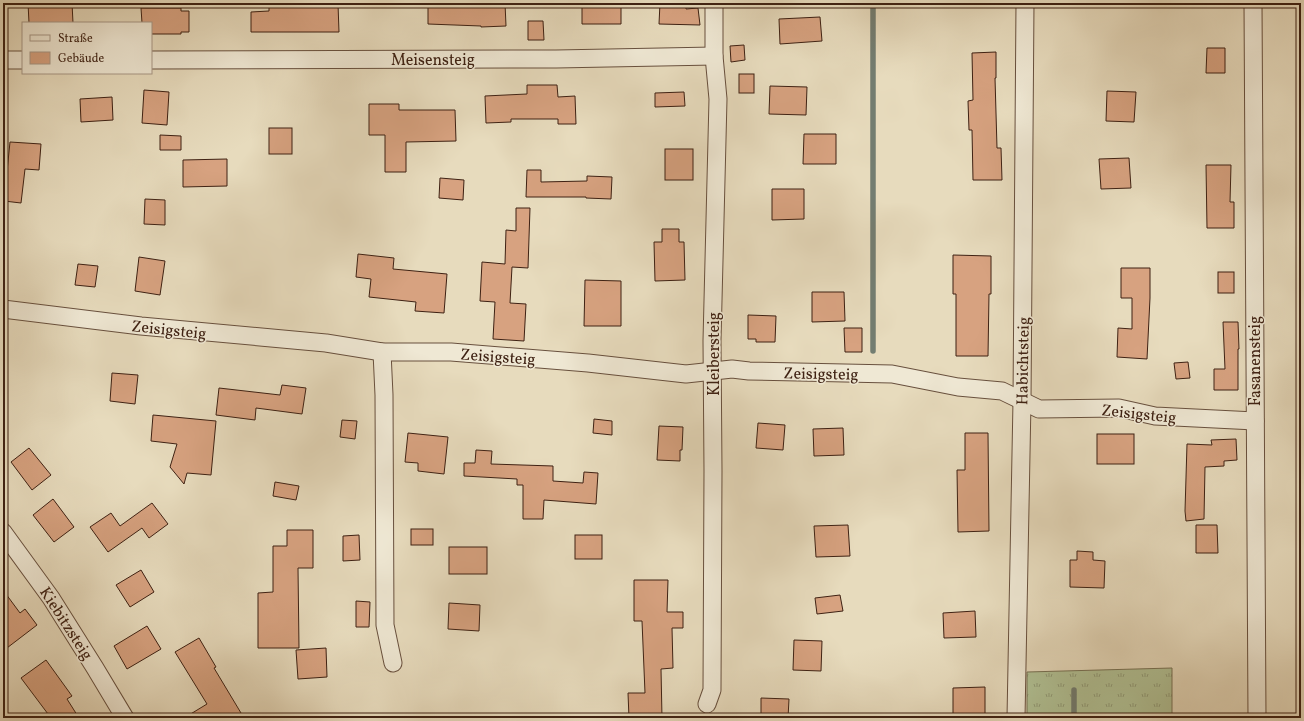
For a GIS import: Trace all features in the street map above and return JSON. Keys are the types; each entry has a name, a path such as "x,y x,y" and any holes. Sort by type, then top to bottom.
{"street":[{"name":"Kleibersteig","path":"706,704 712,690 712,371 718,99 714,56 714,3"},
{"name":"Habichtsteig","path":"1016,718 1022,401 1025,3"},
{"name":"Fasanensteig","path":"1253,3 1257,718"},
{"name":"Meisensteig","path":"152,60 548,59 714,56"},
{"path":"3,60 22,60"},
{"name":"Zeisigsteig","path":"3,309 141,326 326,343 382,352 451,352 588,363 686,374 732,369 749,371 892,374 958,387 1002,391 1039,409 1119,408 1155,416 1255,420"},
{"path":"382,352 384,395 385,625 393,663"},
{"name":"Kiebitzsteig","path":"3,532 51,598 125,718"}],"green space":[{"path":"1172,668 1172,718 1027,718 1027,672"}],"building":[{"path":"28,3 72,3 73,22 29,22"},
{"path":"269,3 338,4 339,32 251,32 251,12 269,11"},
{"path":"428,3 505,3 506,26 481,27 428,24"},
{"path":"621,3 621,24 582,24 582,4"},
{"path":"660,3 686,3 686,9 698,8 700,25 659,24"},
{"path":"141,8 181,8 181,11 189,11 189,32 181,32 181,34 152,34 152,22 142,22"},
{"path":"820,17 822,41 780,44 779,19"},
{"path":"528,21 543,21 544,40 528,40"},
{"path":"744,45 745,60 731,62 730,46"},
{"path":"1207,48 1225,48 1225,73 1206,73"},
{"path":"996,52 995,78 997,148 1001,148 1002,180 973,180 972,130 969,130 968,101 973,100 972,53"},
{"path":"739,74 754,74 754,93 739,93"},
{"path":"527,85 557,85 558,97 575,96 576,124 558,124 558,119 511,119 511,122 486,123 485,96 527,94"},
{"path":"770,86 807,87 806,115 769,114"},
{"path":"144,90 169,92 167,125 142,123"},
{"path":"1107,91 1136,92 1134,122 1106,121"},
{"path":"684,92 685,106 655,107 655,93"},
{"path":"112,97 113,120 81,122 80,99"},
{"path":"369,104 399,104 399,110 455,110 456,141 406,142 406,172 385,172 385,135 369,135"},
{"path":"269,128 292,128 292,154 269,154"},
{"path":"804,134 836,134 836,164 803,164"},
{"path":"160,135 181,136 181,150 160,150"},
{"path":"10,142 41,144 39,170 25,169 21,203 4,201"},
{"path":"665,149 693,149 693,180 665,180"},
{"path":"1129,158 1131,188 1101,189 1099,159"},
{"path":"227,159 227,186 183,187 183,160"},
{"path":"1206,165 1231,165 1230,202 1234,202 1234,228 1207,228"},
{"path":"527,170 541,170 541,182 587,181 587,176 612,177 611,199 586,197 526,197"},
{"path":"440,178 464,180 463,200 439,198"},
{"path":"772,189 804,189 804,219 772,220"},
{"path":"145,199 165,200 165,225 144,224"},
{"path":"516,208 530,208 528,268 512,267 510,303 526,304 524,341 493,339 495,302 480,301 482,262 505,264 506,230 516,231"},
{"path":"662,229 679,229 679,242 684,242 685,280 655,281 654,242 662,242"},
{"path":"358,254 394,258 393,269 447,274 444,313 415,311 416,302 369,297 371,279 356,277"},
{"path":"953,255 991,256 988,356 956,356 956,294 953,294"},
{"path":"139,257 165,261 160,295 135,291"},
{"path":"78,264 98,266 95,287 75,285"},
{"path":"1121,268 1150,268 1147,359 1117,357 1118,328 1132,329 1132,298 1121,298"},
{"path":"1218,272 1234,272 1234,293 1218,293"},
{"path":"585,280 621,281 621,326 584,326"},
{"path":"812,292 844,292 845,321 812,322"},
{"path":"748,315 776,316 775,342 756,342 756,339 748,339"},
{"path":"1223,322 1238,322 1238,390 1214,390 1214,369 1225,369"},
{"path":"844,328 862,328 862,352 845,352"},
{"path":"1188,362 1190,378 1176,379 1174,363"},
{"path":"112,373 138,375 135,404 110,401"},
{"path":"282,385 306,388 302,414 256,408 255,420 216,415 219,388 280,395"},
{"path":"153,415 216,421 211,475 187,473 184,484 170,467 177,444 151,441"},
{"path":"594,419 612,421 612,435 593,433"},
{"path":"342,420 357,421 355,439 340,437"},
{"path":"758,423 785,425 783,450 756,448"},
{"path":"659,426 683,427 680,461 657,460"},
{"path":"843,428 844,455 814,456 813,429"},
{"path":"408,433 448,437 444,474 418,471 418,463 405,462"},
{"path":"965,433 988,433 989,531 958,532 957,470 965,470"},
{"path":"1097,434 1134,434 1134,464 1097,464"},
{"path":"1236,439 1237,460 1224,461 1224,466 1205,467 1204,519 1186,521 1187,444 1212,445 1211,440"},
{"path":"29,448 51,475 32,490 11,462"},
{"path":"476,450 492,451 491,464 553,466 553,481 583,483 584,472 598,473 596,504 544,500 543,519 523,519 523,485 517,485 517,479 464,476 464,463 475,463"},
{"path":"275,482 299,486 296,500 273,496"},
{"path":"53,499 74,527 54,542 33,515"},
{"path":"152,503 168,524 149,538 142,528 108,552 90,527 111,513 120,526"},
{"path":"848,525 850,556 816,557 814,526"},
{"path":"1196,525 1217,525 1218,553 1196,553"},
{"path":"411,529 433,529 433,545 411,545"},
{"path":"287,530 313,530 313,568 298,568 299,648 258,648 258,593 273,592 273,546 287,546"},
{"path":"359,535 360,560 343,561 343,536"},
{"path":"575,535 602,535 602,559 575,559"},
{"path":"449,547 487,547 487,574 449,574"},
{"path":"1077,551 1093,552 1093,560 1105,561 1104,588 1070,587 1070,560 1077,560"},
{"path":"141,570 154,592 130,607 116,585"},
{"path":"634,580 668,580 667,612 683,612 683,628 672,628 673,668 661,669 662,718 629,718 628,693 645,693 642,621 634,621"},
{"path":"3,590 20,613 25,609 37,625 3,651"},
{"path":"840,595 843,611 817,614 815,598"},
{"path":"356,601 370,602 369,627 356,627"},
{"path":"449,603 480,605 479,631 448,629"},
{"path":"975,611 976,637 944,638 943,613"},
{"path":"147,626 161,649 127,669 114,646"},
{"path":"199,638 216,667 214,668 244,718 184,718 207,704 175,652"},
{"path":"794,640 822,641 821,671 793,670"},
{"path":"326,648 327,677 298,679 296,650"},
{"path":"46,660 72,696 67,699 79,718 51,718 21,678"},
{"path":"985,687 985,718 953,718 953,688"},
{"path":"761,698 789,699 788,718 761,718"}],"waterway":[{"path":"873,3 873,351"},
{"path":"1074,690 1074,718"}]}
